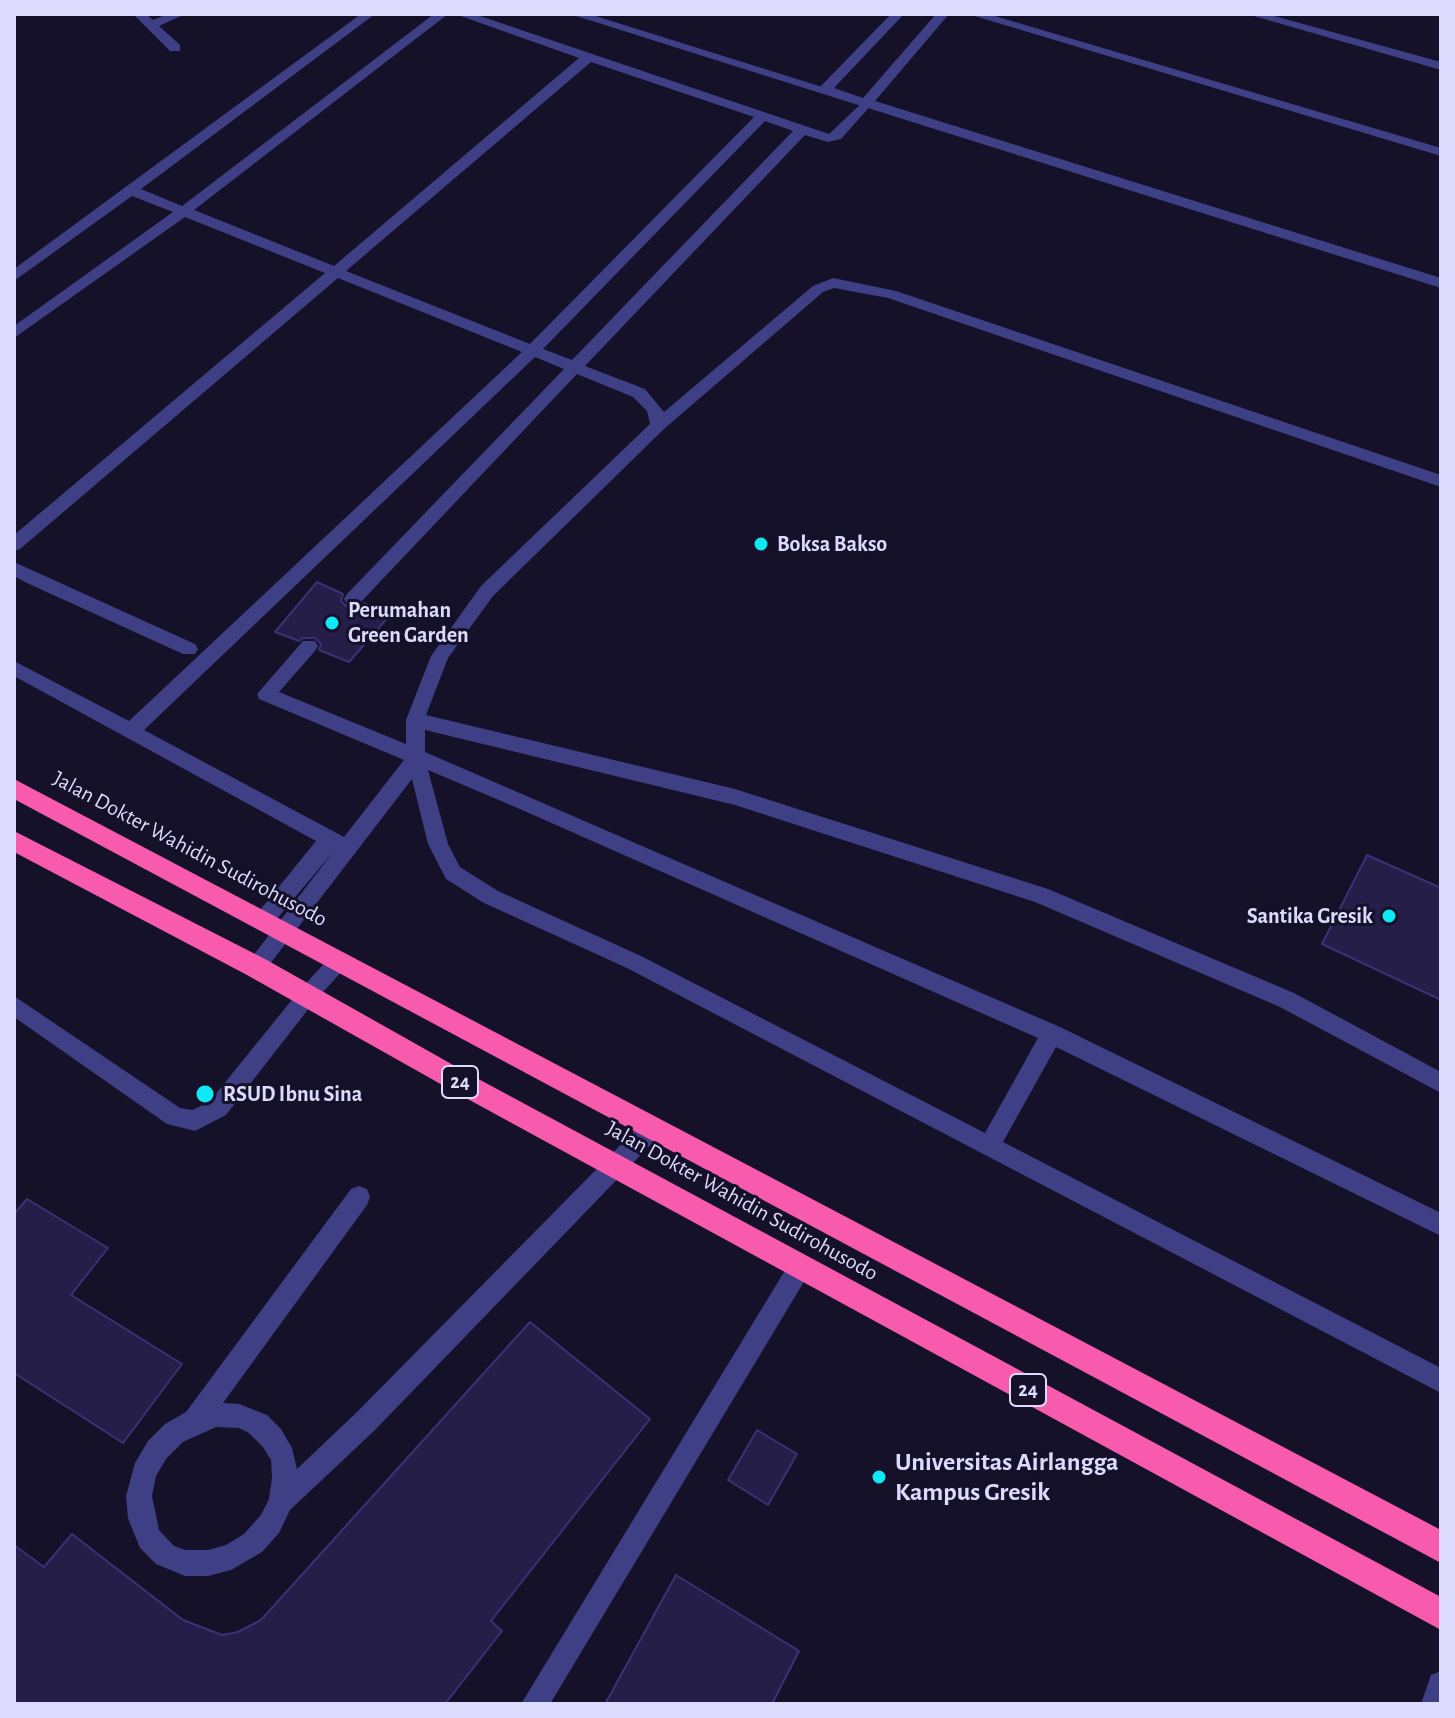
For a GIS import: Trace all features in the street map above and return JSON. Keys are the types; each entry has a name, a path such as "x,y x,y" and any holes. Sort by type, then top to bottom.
{"highway":[{"name":"Jalan Dokter Wahidin Sudirohusodo","path":"14,788 1441,1547"},
{"name":"Jalan Dokter Wahidin Sudirohusodo","path":"14,841 256,967 800,1267 1441,1614"}],"street":[{"path":"139,14 175,48"},
{"path":"151,25 179,14"},
{"path":"14,276 369,14"},
{"path":"14,333 184,211 442,14"},
{"path":"461,14 833,138 943,14"},
{"path":"576,14 1441,283"},
{"path":"825,90 898,14"},
{"path":"974,14 1441,152"},
{"path":"1253,14 1441,66"},
{"path":"14,545 589,57"},
{"path":"131,731 532,351 763,116"},
{"path":"353,599 802,130"},
{"path":"130,190 639,393 655,409 658,425"},
{"path":"1441,481 891,294 833,283 818,289 658,425 487,591 440,656 415,720 416,759 438,844 453,873 491,897 634,962 1441,1381"},
{"path":"14,568 189,649"},
{"path":"309,646 266,694 520,800 1052,1034 1441,1225"},
{"path":"14,668 337,843"},
{"path":"415,720 735,797 1041,895 1287,1000 1441,1083"},
{"path":"256,967 274,926 337,843 416,759"},
{"path":"14,1005 175,1117 195,1121 218,1108 306,997 338,962"},
{"path":"988,1148 1052,1034"},
{"path":"281,1501 366,1421 652,1128"},
{"path":"195,1421 359,1197"},
{"path":"535,1704 800,1267"},
{"path":"228,1415 258,1424 272,1438 283,1457 285,1478 281,1501 270,1524 253,1543 231,1557 208,1563 185,1563 165,1555 149,1539 141,1518 139,1496 144,1472 157,1450 174,1433 195,1421 228,1415"},
{"path":"1435,1704 1441,1685"}],"building":[{"name":"Perumahan Green Garden","path":"317,582 343,594 341,601 347,607 359,607 364,603 390,615 349,662 319,650 321,644 315,638 299,641 275,632"},
{"name":"Santika Gresik","path":"1367,855 1441,888 1441,1000 1322,944"},
{"path":"27,1199 108,1248 71,1295 182,1364 123,1443 14,1373 14,1214"},
{"path":"530,1322 650,1419 491,1621 502,1631 445,1704 14,1704 14,1545 44,1567 72,1534 183,1620 222,1635 238,1632 261,1620"},
{"path":"757,1430 797,1454 768,1505 728,1480"},
{"path":"676,1575 799,1651 772,1704 605,1704"}],"place":[{"name":"Boksa Bakso","path":"761,544"},
{"name":"Perumahan Green Garden","path":"332,623"},
{"name":"Santika Gresik","path":"1389,916"},
{"name":"RSUD Ibnu Sina","path":"205,1094"},
{"name":"Universitas Airlangga Kampus Gresik","path":"879,1477"}]}
